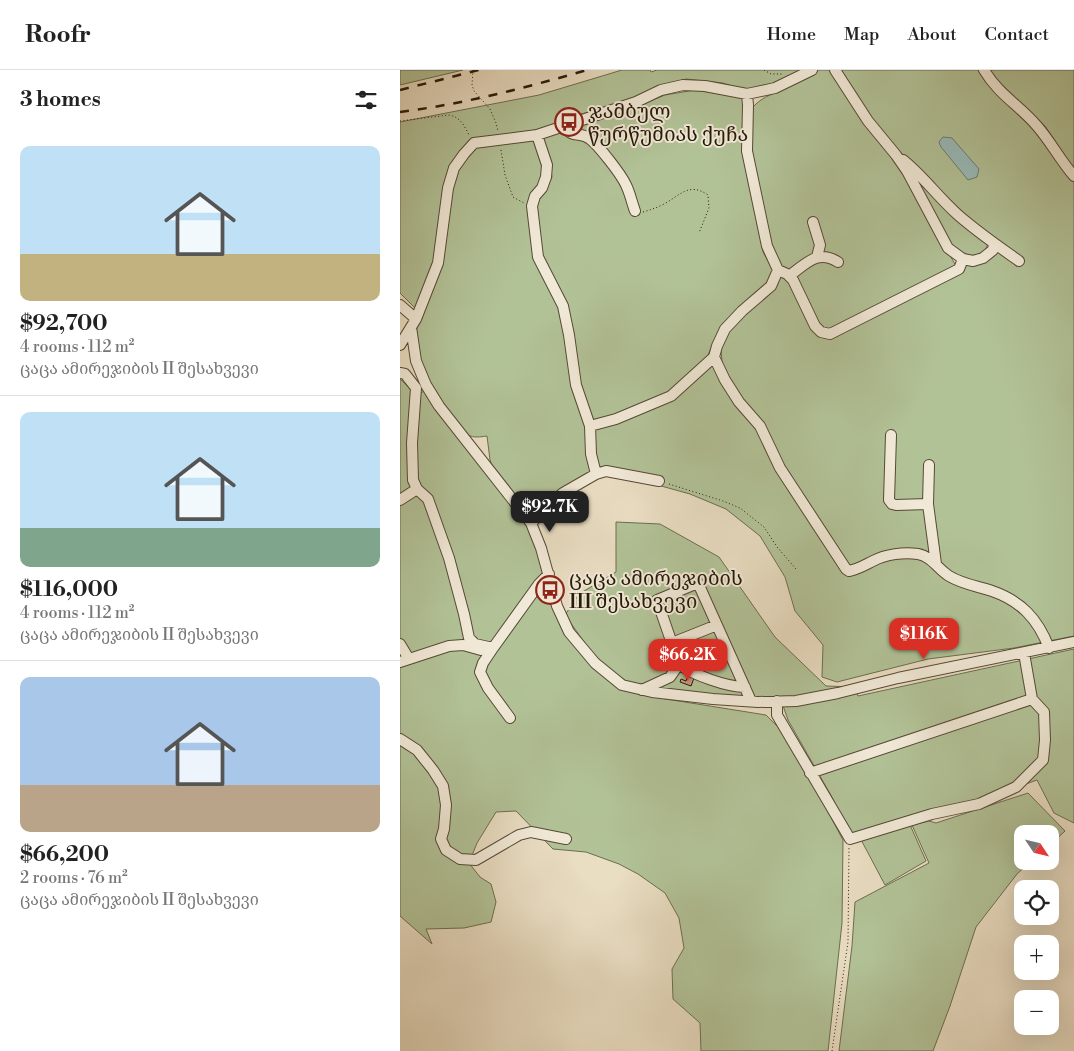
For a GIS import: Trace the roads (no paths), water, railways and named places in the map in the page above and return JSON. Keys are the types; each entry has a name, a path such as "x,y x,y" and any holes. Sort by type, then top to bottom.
{"street":[{"path":"400,345 414,323 438,263 448,188 454,168 474,143 537,135 636,102 660,90 683,86 705,86 747,94 775,88 812,70"},
{"path":"834,70 868,121 907,171 948,248 963,258 973,261 983,258 994,250 994,243"},
{"path":"984,70 993,85 1047,137 1074,176"},
{"path":"747,94 747,151 767,246 778,270 793,280 815,326 821,332 830,334 959,269 963,258"},
{"path":"564,125 568,133 573,136 587,137 596,144 626,184 635,211"},
{"path":"537,135 547,165 546,177 542,188 535,196 532,206 538,257 563,306 576,385 590,426 591,454 596,474"},
{"path":"896,155 912,167 957,214 1019,260"},
{"path":"814,222 820,246 817,257"},
{"path":"789,276 817,257 829,256 838,262"},
{"path":"778,270 771,286 742,311 725,329 716,346 714,357 725,380 760,426 780,468 846,568 849,571 859,569 875,560 890,555 920,554 964,584 1012,599 1029,614 1043,632 1049,648"},
{"path":"400,305 414,323 416,361 421,386 412,443 413,480 418,489 428,499 449,558 469,638 475,644 493,648"},
{"path":"590,426 616,419 671,396 714,357"},
{"path":"400,373 405,374 421,386 439,406 531,523 537,535 557,606 569,632 583,651 609,676 622,684 652,692 751,701 796,701 1074,642"},
{"path":"891,435 889,500 892,504 896,505 928,504"},
{"path":"929,465 928,504 936,564"},
{"path":"531,523 562,492 596,474 606,471 658,481"},
{"path":"400,500 418,489"},
{"path":"510,718 488,688 480,672 483,663 493,648 539,584 549,574"},
{"path":"744,687 736,687 687,670 679,664 658,600 698,583 751,701"},
{"path":"672,643 717,625"},
{"path":"400,644 405,660 449,646 463,645 485,650 493,648"},
{"path":"776,701 777,715 850,839 932,814 979,804 1016,787 1043,760 1045,740 1044,712 1032,699 1024,653"},
{"path":"642,690 670,677 679,664"},
{"path":"810,773 1032,699"},
{"path":"400,739 417,750 443,786 446,805 444,829 441,839 446,850 460,859 476,860 519,835 531,832 566,839"}],"water":[{"path":"943,137 952,138 979,169 977,177 968,180 941,147 939,142"}],"railway":[{"path":"400,90 479,70"},
{"path":"400,112 494,95 587,70"}],"place":[{"name":"ჯამბულ წურწუმიას ქუჩა","path":"569,122"},
{"name":"ცაცა ამირეჯიბის III შესახვევი","path":"550,590"}]}
